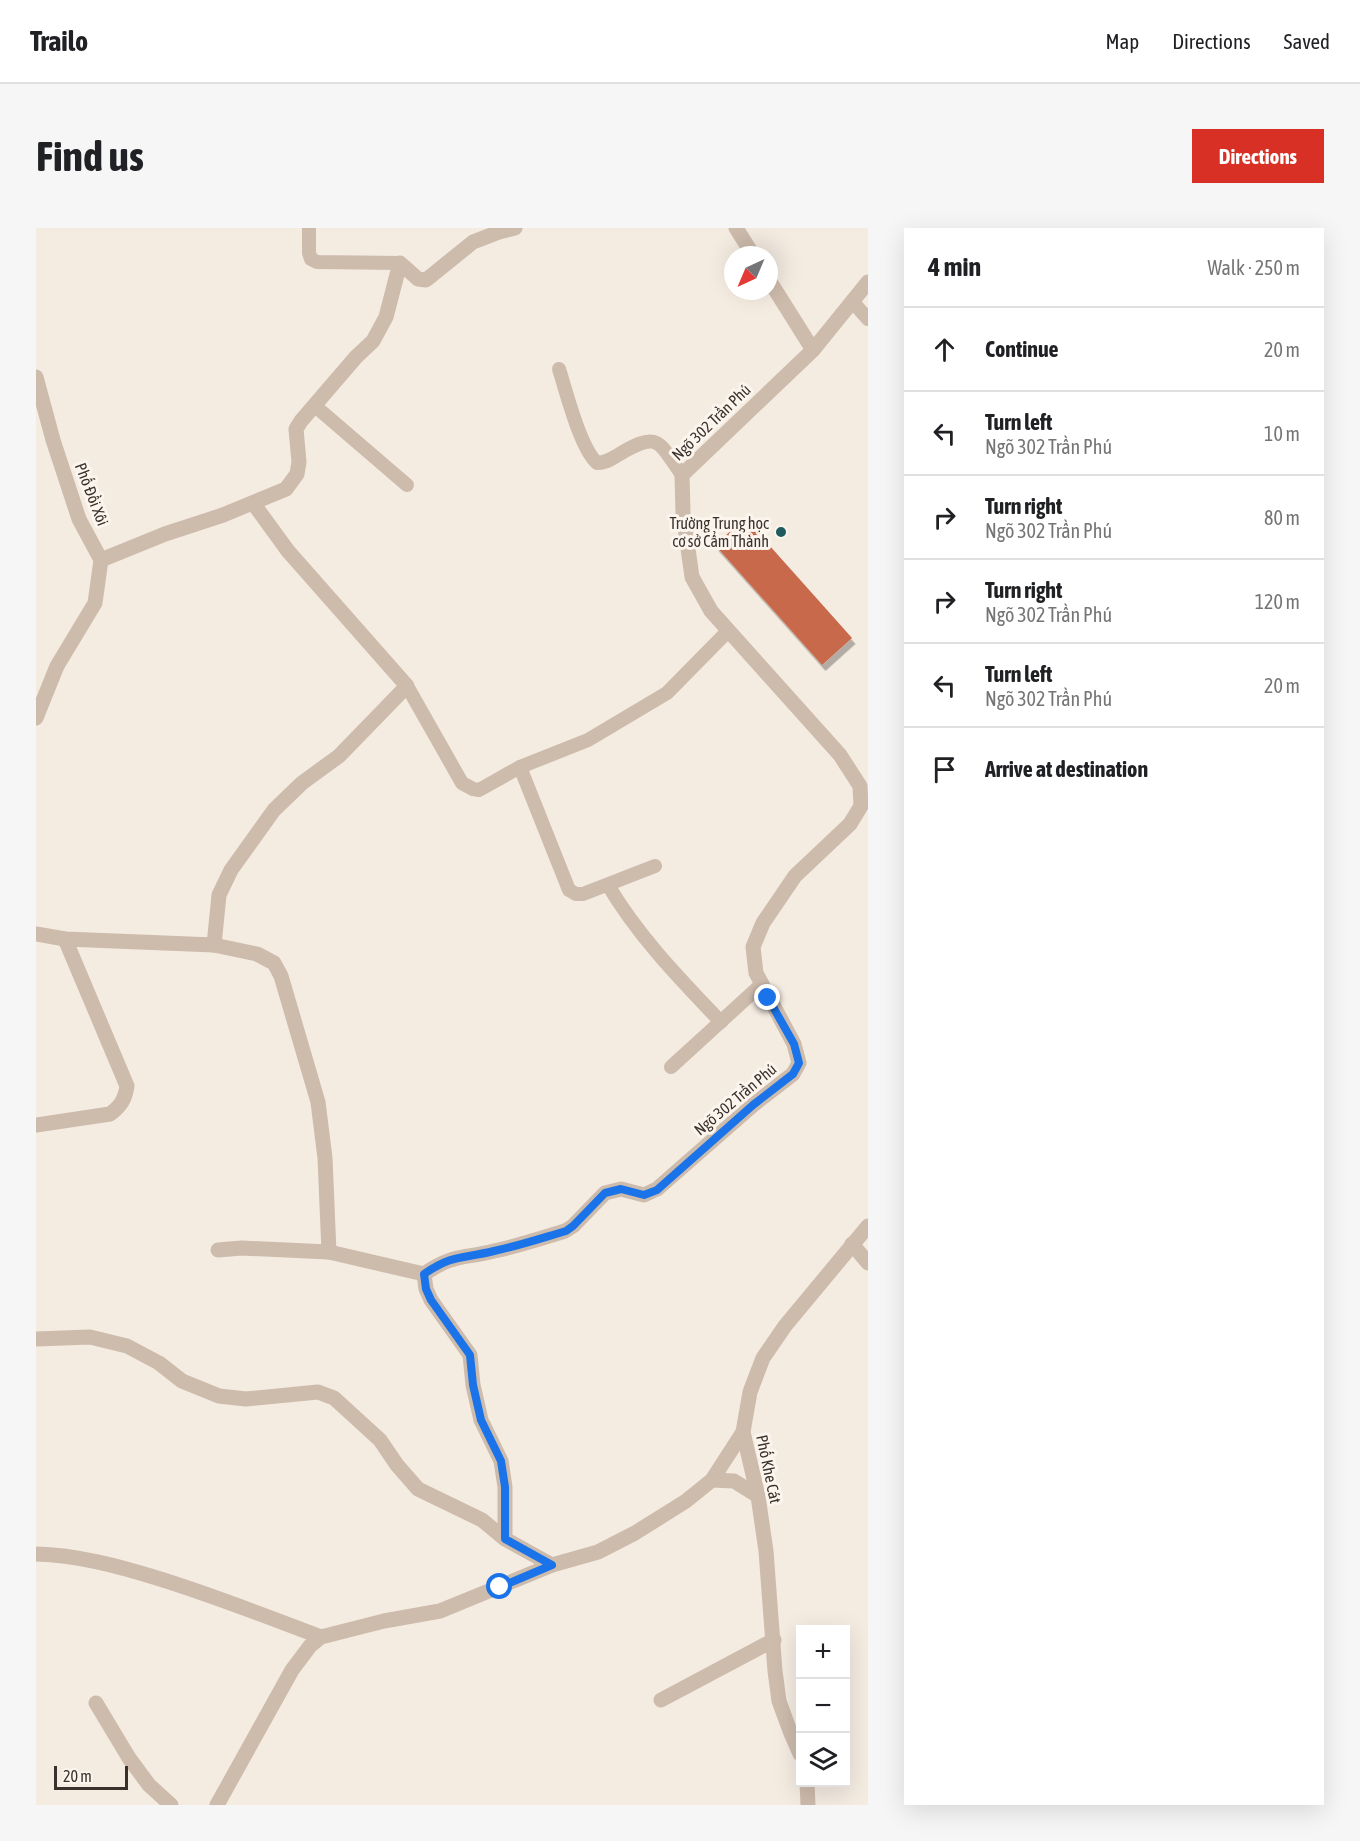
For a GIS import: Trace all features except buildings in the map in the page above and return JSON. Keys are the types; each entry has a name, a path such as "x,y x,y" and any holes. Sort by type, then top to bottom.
{"street":[{"path":"36,718 57,666 94,603 101,560 286,489 297,474 299,462 296,429 356,357 374,341 387,317 400,263 418,279 426,280 473,242 515,228"},
{"path":"736,228 747,246"},
{"name":"Ngõ 302 Trần Phú","path":"424,1274 442,1262 455,1257 493,1252 566,1231 605,1193 621,1189 644,1195 657,1190 753,1105 793,1074 799,1063 794,1044 756,973 753,947 763,923 795,876 850,824 861,806 864,784 840,754 711,611 692,577 683,513 682,475 813,350 868,282"},
{"path":"778,294 813,350"},
{"name":"Phố Đồi Xôi","path":"36,377 53,440 79,519 101,560"},
{"path":"214,945 219,895 231,870 274,810 302,783 339,756 407,686 288,551 253,503"},
{"path":"36,934 65,939 214,945 257,954 274,963 318,1102 325,1158 329,1252"},
{"path":"36,1125 110,1114 126,1098 127,1086 65,939"},
{"name":"Phố Khe Cát","path":"796,1744 779,1701 766,1551 758,1496 743,1432 750,1392 762,1358 785,1326 868,1226"},
{"path":"852,1244 868,1263"},
{"path":"218,1250 242,1248 329,1252 424,1274 426,1289 431,1300 470,1355 473,1385 481,1420 501,1461 505,1487 505,1539"},
{"path":"36,1339 90,1337 127,1346 159,1363 182,1381 219,1396 246,1399 318,1392 334,1398 380,1440 397,1465 418,1489 482,1520 505,1539 552,1565"},
{"path":"218,1805 292,1670 310,1646 321,1637 374,1623 440,1611 552,1565 598,1552 635,1533 686,1501 712,1480 743,1432"},
{"path":"712,1480 734,1481 758,1496"},
{"path":"36,1554 58,1554 136,1572 192,1589 321,1637"},
{"path":"661,1700 774,1640"},
{"path":"96,1703 129,1758 149,1785 171,1805"},
{"path":"807,1787 808,1805"}],"lane":[{"path":"309,228 309,253 311,259 317,262 400,263"},
{"path":"852,301 868,319"},
{"path":"559,369 577,424 591,457 597,463 604,463 639,442 655,441 662,446 682,475"},
{"path":"315,406 407,485"},
{"path":"407,686 462,783 479,790 520,767 588,740 667,693 728,631"},
{"path":"520,767 569,890 576,894 583,894 655,866"},
{"path":"608,885 623,910 667,965 721,1022"},
{"path":"671,1067 762,984"}],"place":[{"name":"Trường Trung học cơ sở Cẩm Thành","path":"781,532"}],"route":[{"path":"500,1587 552,1565 505,1539 505,1487 501,1461 481,1420 473,1385 470,1355 431,1300 426,1289 424,1274 442,1262 455,1257 493,1252 566,1231 605,1193 621,1189 644,1195 657,1190 753,1105 793,1074 799,1063 794,1044 768,998"}]}
